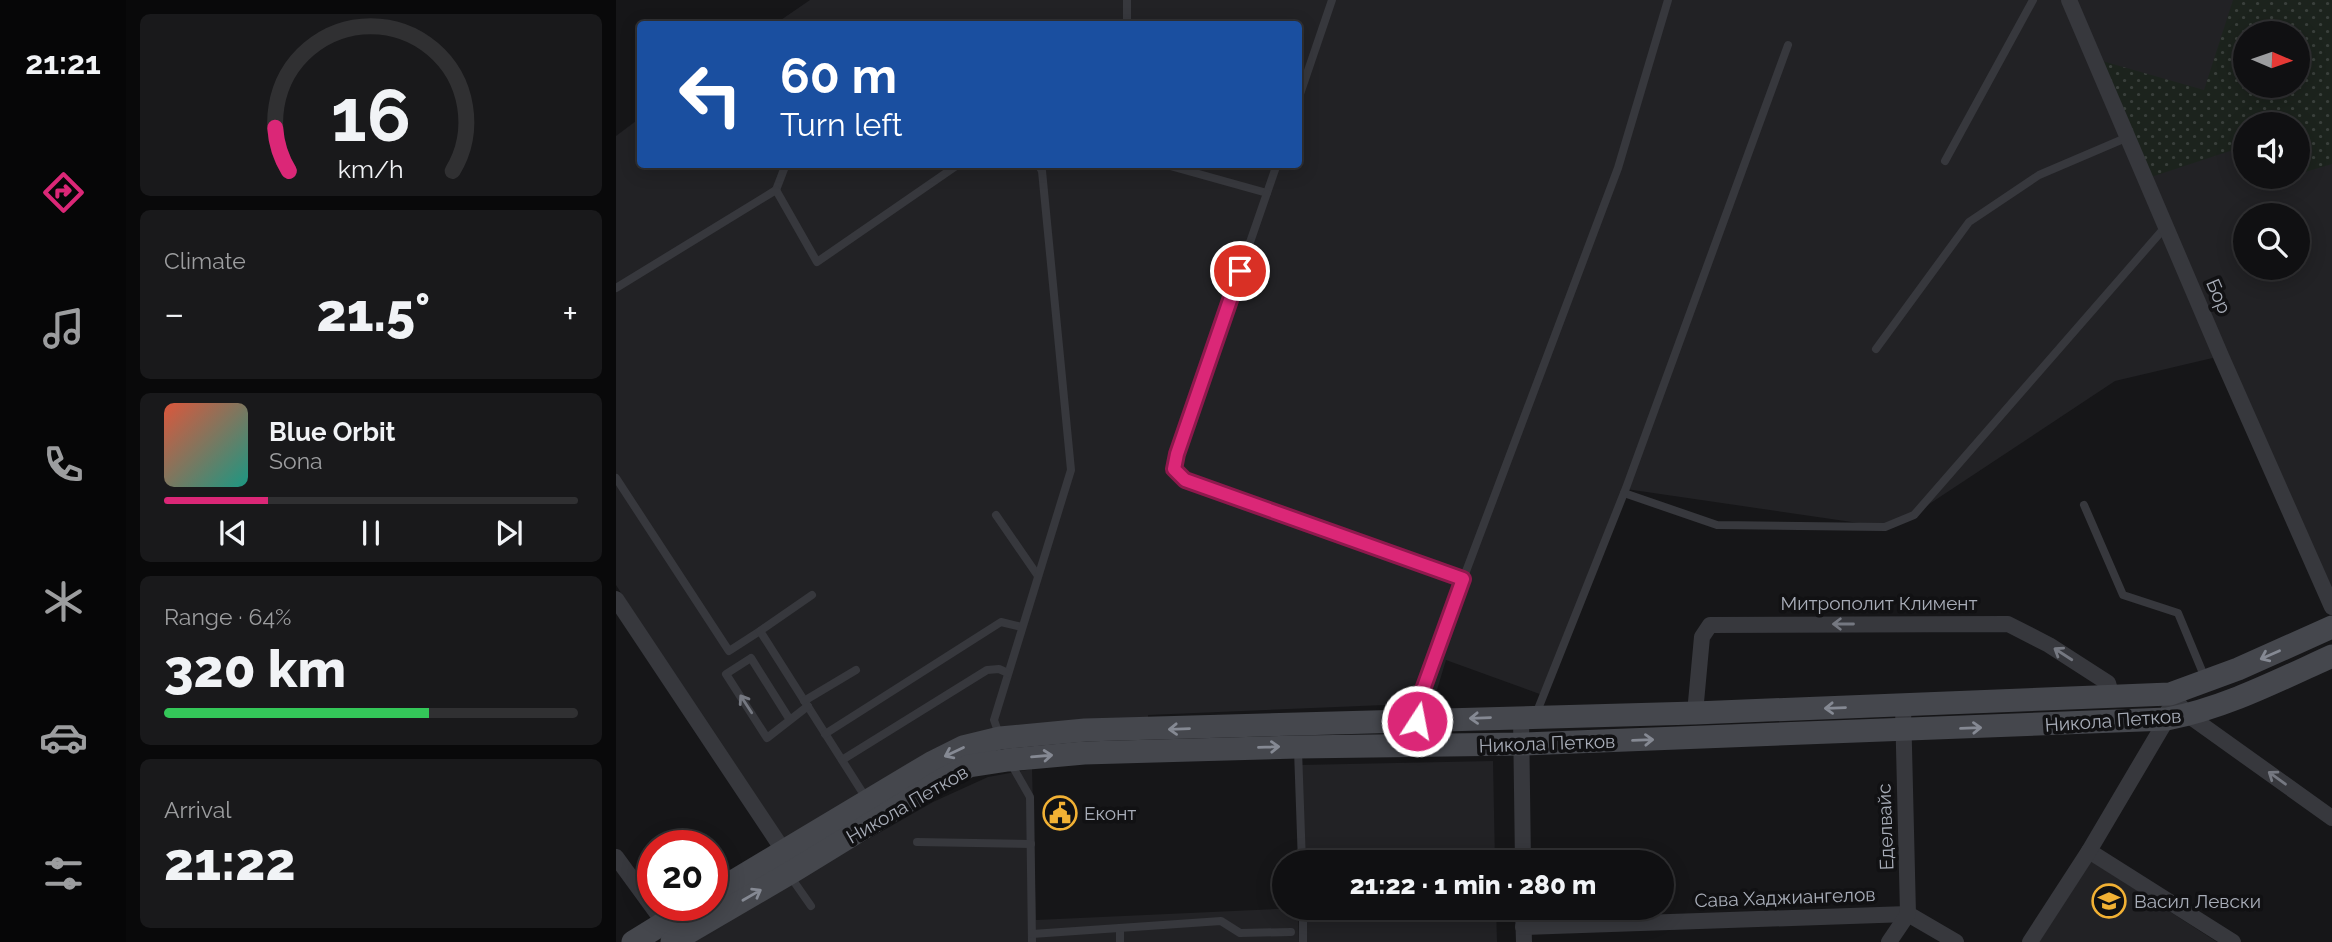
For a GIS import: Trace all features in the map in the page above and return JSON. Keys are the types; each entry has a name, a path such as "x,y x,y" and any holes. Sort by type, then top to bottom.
{"main road":[{"name":"Никола Петков","path":"633,942 671,935 942,780 1004,749 1084,730 1695,713 2170,694 2332,627"},
{"name":"Никола Петков","path":"728,888 790,865 868,801 963,747 1084,752 1522,744 2178,717 2248,695 2332,656"}],"street":[{"name":"Бор","path":"2069,0 2332,607"},
{"path":"619,610 790,865"},
{"name":"Митрополит Климент","path":"1695,713 1702,637 1710,625 2008,624 2049,645 2108,683 2112,697"},
{"path":"2170,694 2178,717 2332,818"},
{"name":"Еделвайс","path":"1903,706 1908,914"},
{"path":"1523,850 1522,744 1528,717"},
{"path":"2031,942 2178,717"},
{"path":"2089,851 2233,942"},
{"path":"616,857 671,935"},
{"path":"1889,942 1908,914 1956,942"},
{"name":"Сава Хаджиангелов","path":"1524,935 1908,914"}],"lane":[{"path":"1127,0 1127,21"},
{"path":"1302,88 1332,0"},
{"path":"1417,721 1421,695 1463,579 1618,168 1668,0"},
{"path":"1945,161 2033,0"},
{"path":"1528,717 1624,493 1788,45"},
{"path":"1877,349 1969,222 2039,175 2128,137"},
{"path":"616,288 775,190 784,168"},
{"path":"775,190 817,262 953,168"},
{"path":"1040,168 1071,470 994,720 1004,749 1030,797 1032,938 1119,928 1221,921 1240,933 1291,932"},
{"path":"1177,168 1267,193"},
{"path":"1276,168 1174,469 1185,480 1463,579"},
{"path":"1624,493 1717,525 1885,527 1914,516 2166,225"},
{"path":"616,478 729,651 812,595"},
{"path":"2084,505 2123,595 2178,613 2206,681"},
{"path":"996,515 1038,576"},
{"path":"825,734 1001,622 1022,627"},
{"path":"760,631 868,801"},
{"path":"790,720 751,658 726,674 767,737 790,720 806,704 856,670"},
{"path":"842,760 988,670 999,669 1008,673"},
{"path":"1298,747 1302,850"},
{"path":"918,842 1031,844"},
{"path":"790,865 811,906"},
{"path":"1303,920 1303,942"},
{"path":"1119,928 1120,942"}],"shaded area":[{"path":"810,0 2332,0 2332,590 2221,356 2115,381 1893,528 1626,489 1545,696 1446,660 1433,703 1148,715 1148,730 1000,738 785,851 616,585 616,136 637,120 637,168 1302,168 1302,21 779,21"},
{"path":"2233,0 2332,0 2332,164 2310,171 2310,112 2233,112 2233,150 2145,179 2095,59 2204,90"},
{"path":"1493,761 1495,850 1302,850 1300,765"},
{"path":"1032,769 1036,920 1272,909 1272,920 1298,920 1299,942 689,942 933,802 988,777"},
{"name":"Васил Левски","path":"2091,861 2217,942 2039,942"},
{"path":"1303,920 1496,920 1497,942 1303,942"}],"place":[{"name":"Еконт","path":"1060,813"},
{"name":"Васил Левски","path":"2109,901"}],"route":[{"path":"1240,271 1174,469 1185,480 1463,579 1421,695 1417,721"}]}
